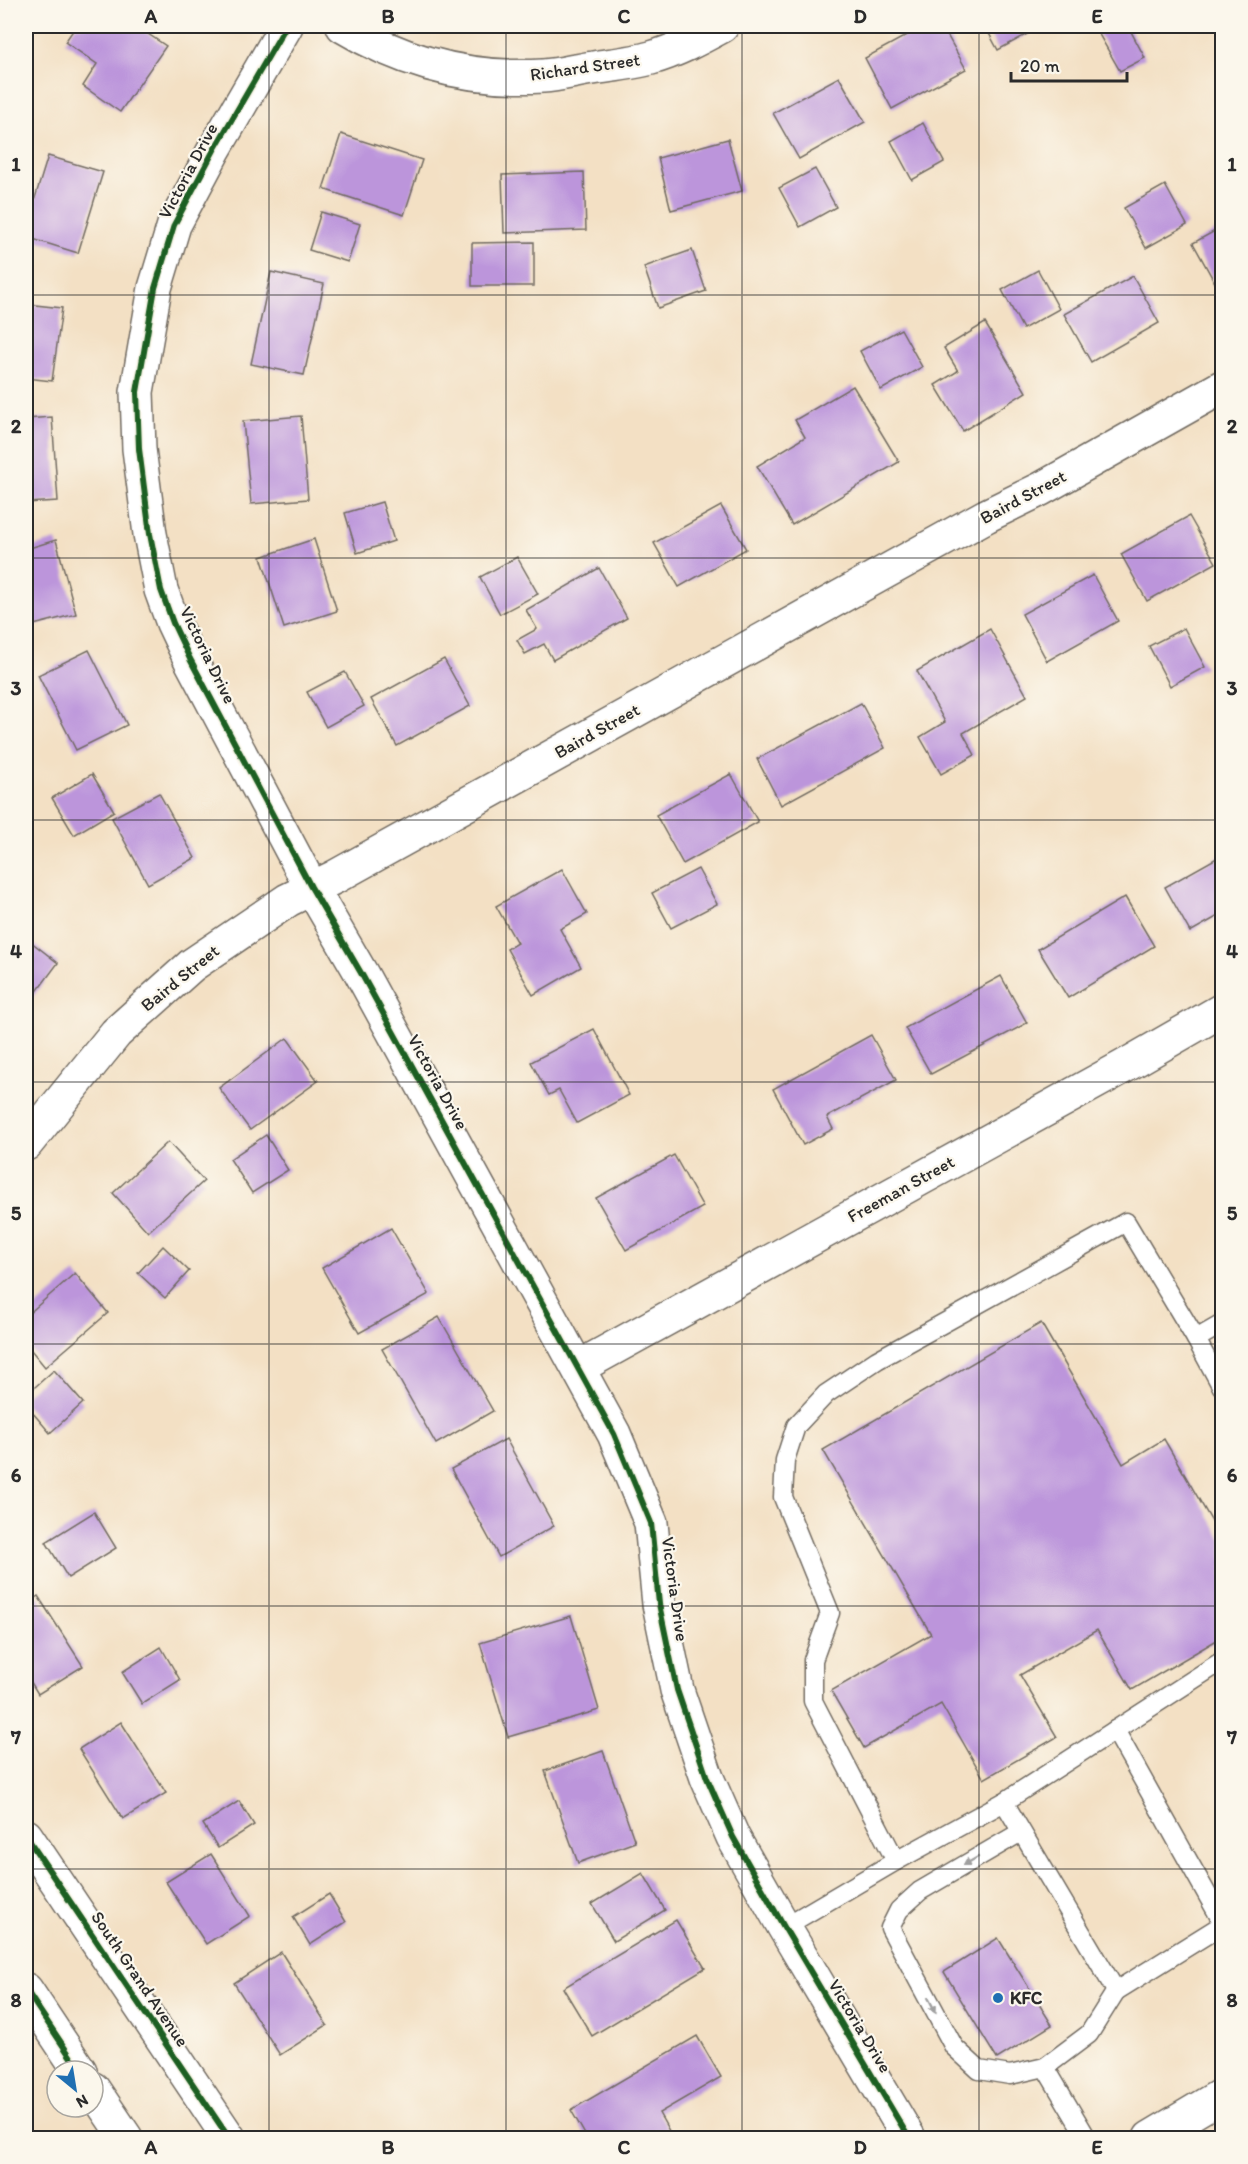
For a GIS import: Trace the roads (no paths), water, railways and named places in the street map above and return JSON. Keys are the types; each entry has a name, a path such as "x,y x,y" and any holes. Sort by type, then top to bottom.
{"street":[{"name":"Victoria Drive","path":"286,26 214,150 174,225 155,288 137,392 148,524 161,590 190,659 311,887 367,984 614,1434 651,1522 659,1604 676,1690 707,1778 734,1837 909,2139"},
{"name":"Richard Street","path":"343,26 414,60 464,73 492,76 545,76 652,58 696,40 722,26"},
{"name":"Baird Street","path":"26,1144 116,1033 192,965 288,900 334,877 955,533 1041,489 1222,387"},
{"name":"Freeman Street","path":"579,1367 1102,1079 1222,1010"},
{"name":"South Grand Avenue","path":"26,1836 229,2139"},
{"path":"26,1990 73,2059"},
{"path":"1150,2139 1190,2128 1222,2095"},
{"path":"105,2108 126,2139"}],"lane":[{"path":"897,1861 813,1701 813,1660 830,1612 783,1497 784,1460 796,1426 826,1394 877,1360 1126,1222 1222,1388"},
{"path":"1196,1340 1222,1324"},
{"path":"784,1926 1004,1802 1222,1661"},
{"path":"1021,1832 920,1891 899,1910 890,1928 954,2047 979,2070 1010,2075 1045,2067 1089,2034 1116,1991 1222,1923 1115,1730"},
{"path":"1004,1802 1116,1991"},
{"path":"1045,2067 1087,2139"}],"place":[{"name":"KFC","path":"998,1998"}]}
